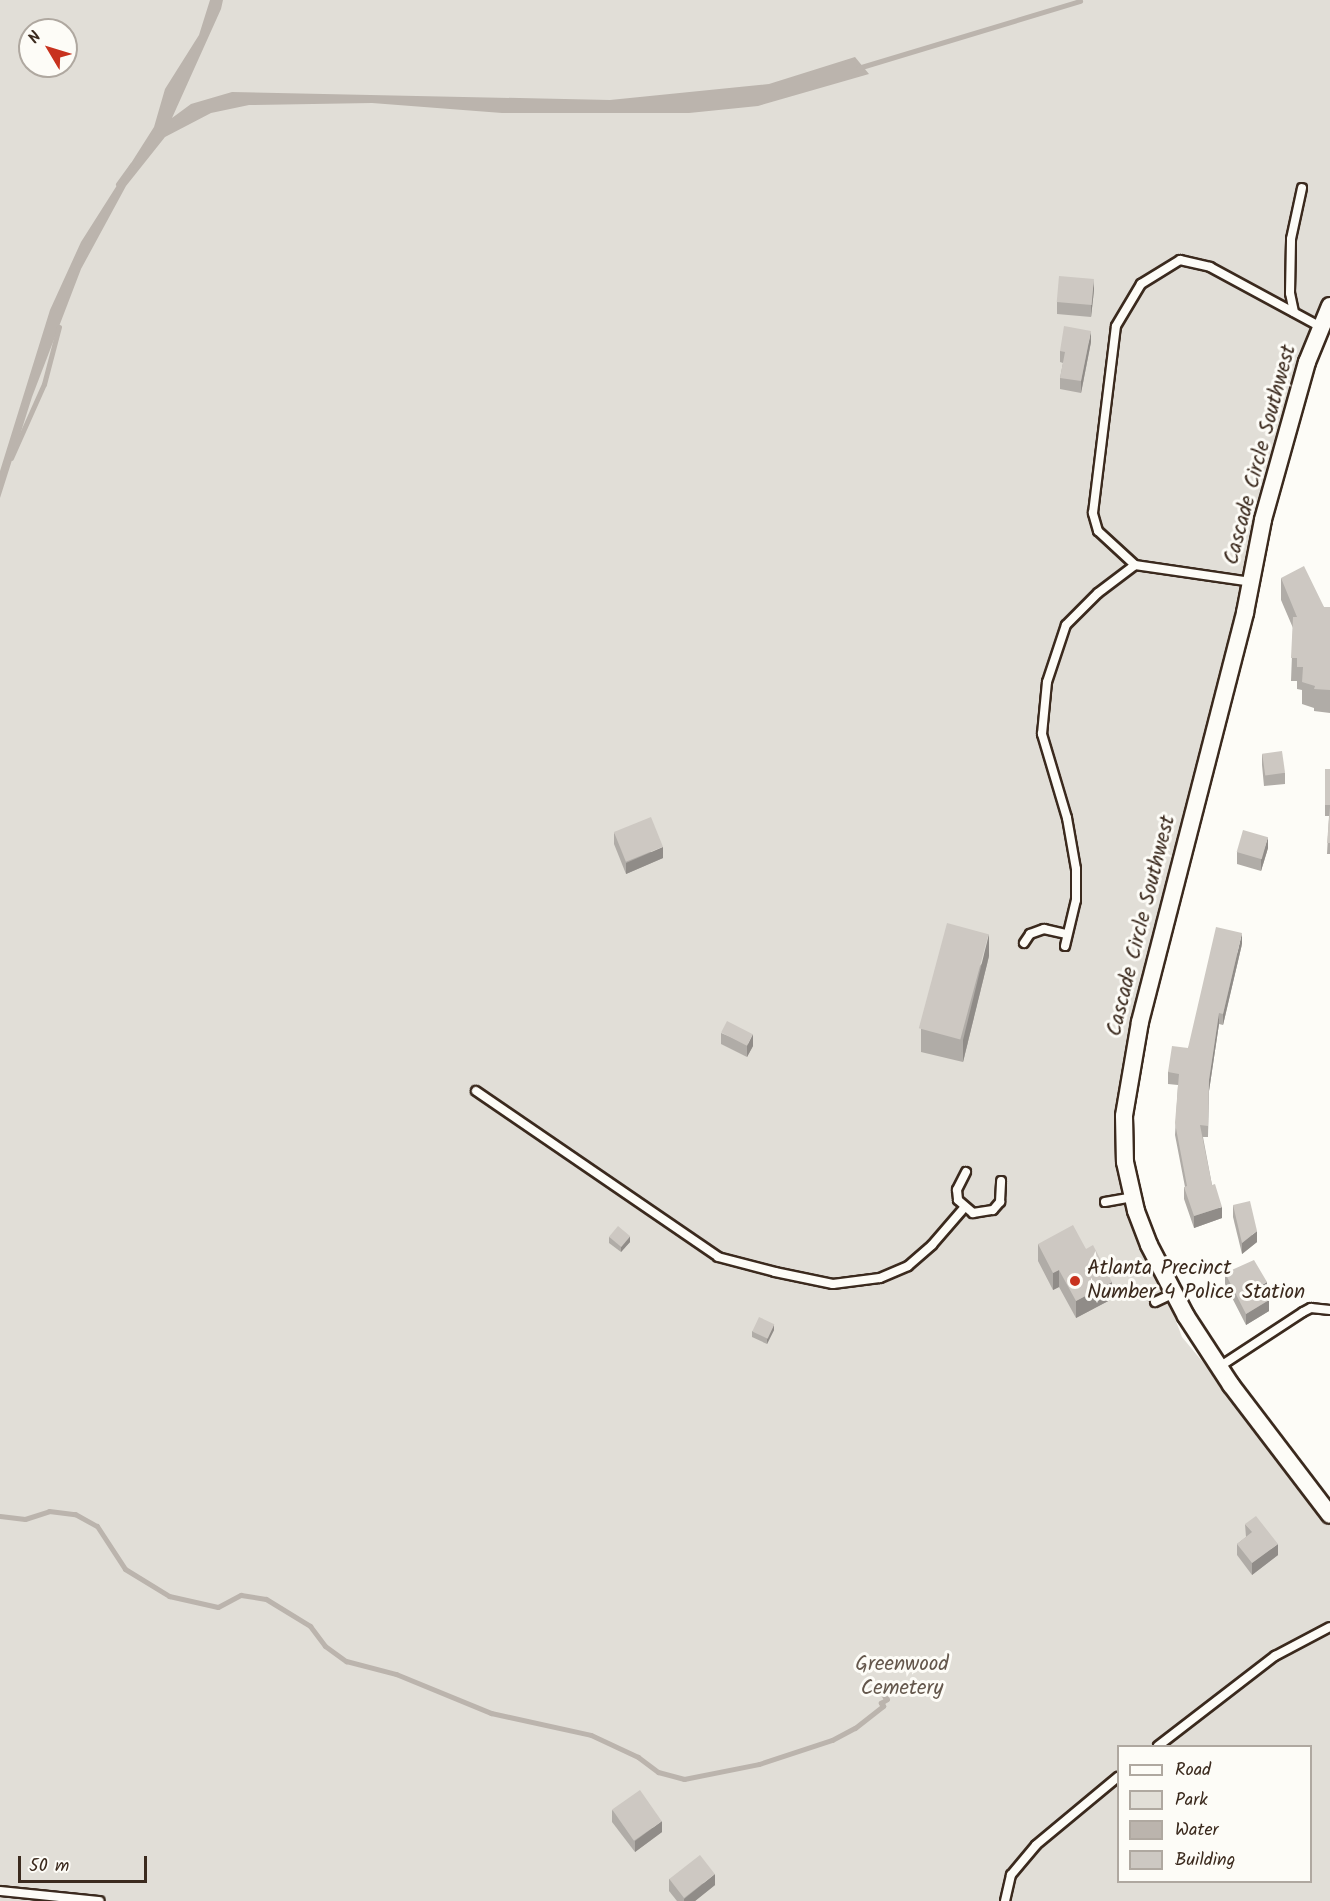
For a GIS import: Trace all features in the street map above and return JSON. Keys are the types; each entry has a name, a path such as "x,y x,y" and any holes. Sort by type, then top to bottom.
{"street":[{"name":"Cascade Circle Southwest","path":"1330,306 1307,362 1263,520 1251,582 1140,1022 1124,1116 1125,1162 1132,1197 1149,1245 1174,1293 1219,1367 1330,1515"}],"lane":[{"path":"1294,312 1290,293 1291,239 1302,188"},
{"path":"1251,582 1135,565 1098,531 1093,513 1116,326 1136,291 1155,273 1180,260 1210,267 1321,327"},
{"path":"1065,946 1065,934 1076,900 1076,869 1067,818 1042,734 1047,682 1066,625 1098,592 1135,565"},
{"path":"1023,943 1030,934 1044,929 1065,934"},
{"path":"476,1091 718,1257 776,1272 833,1284 880,1278 908,1266 964,1208"},
{"path":"966,1172 957,1190 964,1208 973,1213 993,1210 1003,1192 1001,1181"},
{"path":"1105,1202 1132,1197"},
{"path":"1155,1302 1174,1293"},
{"path":"1219,1367 1303,1312 1311,1308 1330,1310"},
{"path":"1159,1745 1275,1656 1330,1626"},
{"path":"1005,1901 1011,1875 1036,1845 1117,1779"},
{"path":"0,1891 99,1901"}],"green space":[{"name":"Greenwood Cemetery","path":"0,0 1330,0 1330,301 1289,429 1130,1088 1136,1215 1182,1337 1330,1515 1330,1901 0,1901"}],"water":[{"path":"210,0 223,0 221,9 172,118 191,104 232,92 610,100 769,84 855,57 869,74 758,106 689,113 502,113 372,103 249,105 211,113 165,137 126,186 81,269 32,397 0,498 0,471 50,310 81,242 154,127 165,89 199,35"}],"building":[{"path":"1059,276 1094,279 1092,305 1057,302"},
{"path":"1064,326 1091,331 1081,381 1060,378 1065,352 1060,351"},
{"path":"1304,566 1324,607 1330,607 1330,690 1314,689 1315,686 1302,682 1303,667 1297,667 1297,658 1291,658 1293,617 1297,617 1281,578"},
{"path":"1282,751 1285,773 1265,776 1262,754"},
{"path":"1325,769 1330,769 1330,805 1325,805"},
{"path":"1330,807 1330,843 1327,843"},
{"path":"651,817 663,847 626,862 614,832"},
{"path":"1243,830 1268,837 1262,859 1237,852"},
{"path":"947,923 989,934 960,1039 919,1028"},
{"path":"1216,927 1242,933 1223,1014 1219,1013 1209,1080 1208,1126 1200,1125 1212,1185 1215,1184 1222,1207 1194,1216 1184,1187 1187,1186 1175,1123 1179,1074 1168,1072 1172,1046 1188,1048"},
{"path":"727,1021 753,1034 747,1046 721,1033"},
{"path":"1250,1201 1257,1231 1242,1243 1233,1205"},
{"path":"1073,1225 1086,1249 1093,1245 1112,1282 1076,1301 1059,1270 1053,1273 1038,1244"},
{"path":"618,1226 630,1236 621,1247 609,1237"},
{"path":"1254,1260 1267,1282 1260,1286 1269,1300 1246,1314 1225,1273"},
{"path":"759,1317 774,1324 768,1339 752,1332"},
{"path":"1256,1516 1278,1544 1252,1563 1237,1544 1252,1532 1245,1524"},
{"path":"640,1790 662,1821 634,1841 612,1810"},
{"path":"700,1855 715,1874 684,1898 669,1879"}],"waterway":[{"path":"858,68 1080,1"},
{"path":"118,184 132,165"},
{"path":"11,458 44,384 59,327"},
{"path":"0,1516 25,1519 49,1511 75,1514 97,1526 125,1569 169,1596 218,1607 241,1595 266,1599 310,1626 325,1646 346,1661 396,1674 491,1713 591,1735 638,1757 658,1772 684,1779 759,1764 832,1740 855,1728 883,1706 881,1703 887,1699 884,1696"}],"place":[{"name":"Atlanta Precinct Number 4 Police Station","path":"1075,1281"}]}
